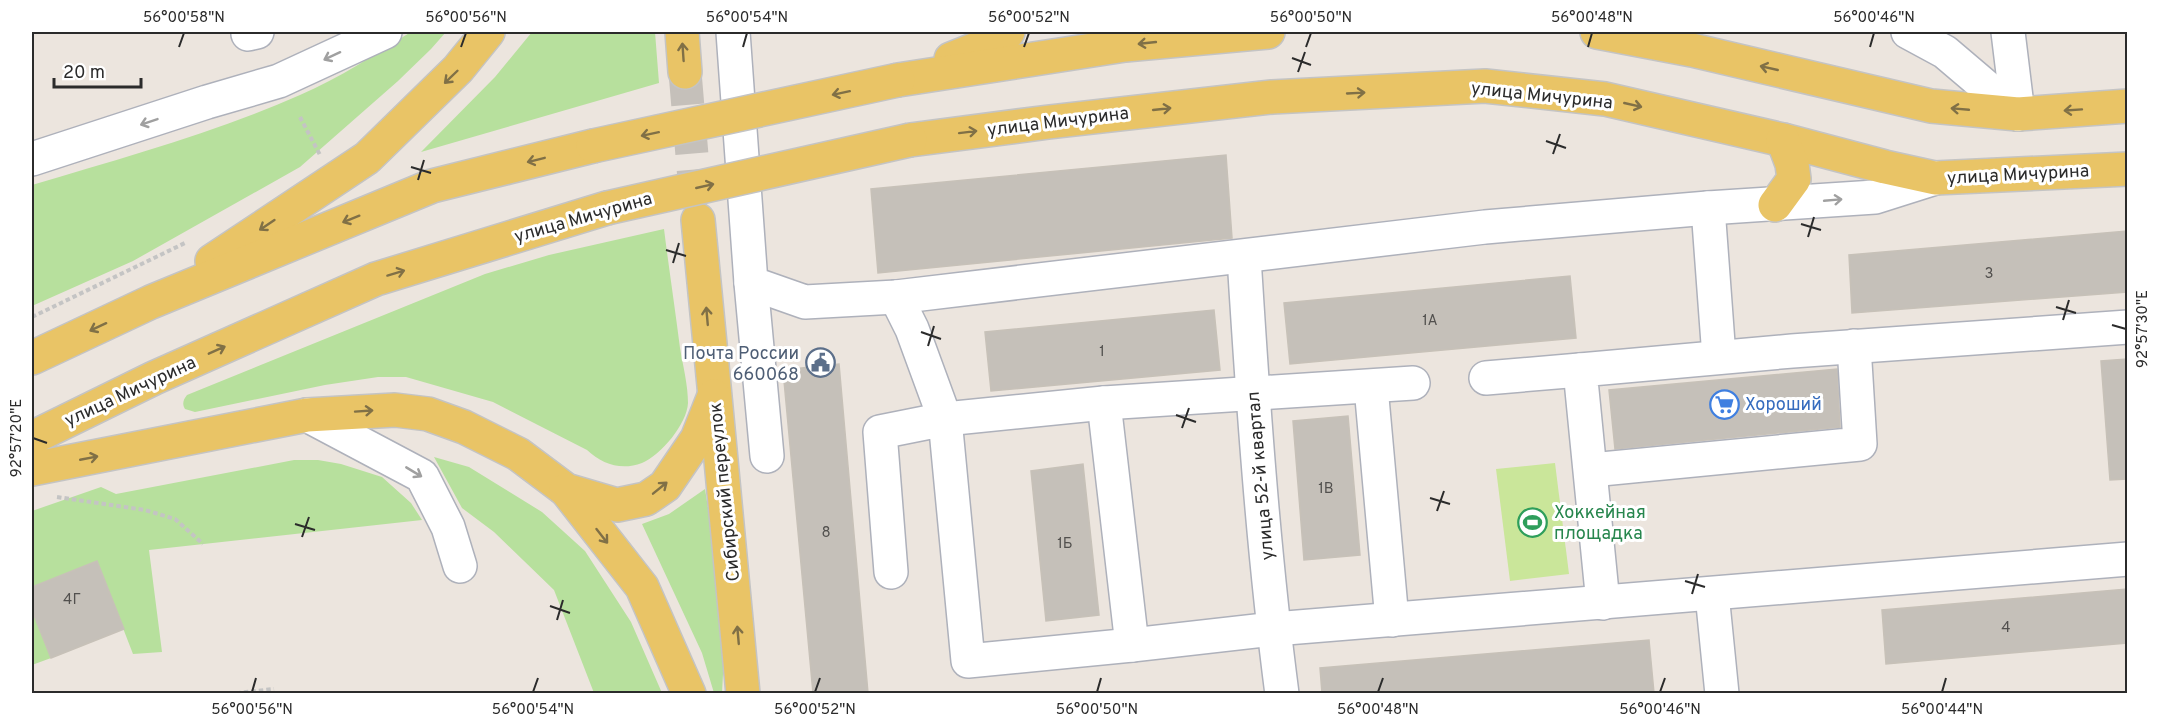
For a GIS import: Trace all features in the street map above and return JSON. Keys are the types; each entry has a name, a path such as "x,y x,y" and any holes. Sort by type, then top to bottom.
{"main road":[{"path":"151,302 367,158 458,69 488,32"},
{"path":"682,32 685,72"},
{"path":"898,80 1001,39 1008,32"},
{"path":"32,358 151,302 432,186 593,146 898,80 1125,45 1268,32"},
{"path":"1597,32 1692,50 1931,106 2018,114 2127,106"},
{"name":"улица Мичурина","path":"32,438 154,378 376,279 606,208 910,140 1049,122 1272,97 1485,86 1605,99 1935,178 2127,169"},
{"path":"1775,205 1794,180 1792,164 1783,140"},
{"name":"Сибирский переулок","path":"698,220 714,396 726,495 743,693"},
{"path":"566,490 617,505 646,499 665,486 697,439 714,396"},
{"path":"32,469 307,415 395,410 428,414 464,427 518,454 566,490 642,587 689,693"}],"street":[{"path":"32,159 279,81 385,32"},
{"path":"733,32 751,284 767,456"},
{"path":"1908,32 1946,52 2018,114"},
{"path":"2008,32 2018,114"},
{"path":"751,284 805,302 896,297 1485,227 1708,208 1875,197 1935,178"},
{"path":"1708,208 1719,357"},
{"name":"улица 52-й квартал","path":"1244,257 1252,394 1282,693"},
{"path":"896,297 912,330 945,419 968,661 1274,629 2127,559"},
{"path":"1486,378 1854,346 2127,327"},
{"path":"1591,470 1860,444 1854,346"},
{"path":"1580,370 1603,603"},
{"path":"891,572 880,432 945,419 1104,403 1413,383"},
{"path":"1371,387 1392,620"},
{"path":"1104,403 1132,645"},
{"path":"307,415 422,476 448,527 460,566"},
{"path":"1712,594 1722,693"}],"path":[{"path":"300,117 325,163"},
{"path":"32,317 190,241"},
{"path":"53,496 145,510 175,519 202,544"},
{"path":"230,693 274,688"}],"green space":[{"path":"411,32 446,32 398,81 300,167 133,261 32,306 32,185 168,144 267,109 329,81"},
{"path":"532,32 655,32 659,83 421,152 495,77"},
{"path":"664,229 688,403 683,420 672,438 657,453 642,463 627,466 612,465 493,402 406,377 378,377 325,385 195,412 184,407 183,402 187,395 485,274 549,255"},
{"path":"434,457 469,467 542,512 585,551 631,622 662,693 594,693 554,590 494,532 462,508"},
{"path":"294,460 318,460 341,464 382,477 411,503 422,520 149,550 162,652 133,654 97,561 32,587 32,511 101,487 116,494"},
{"name":"Хоккейная площадка","path":"1555,463 1569,574 1510,581 1496,469"},
{"path":"705,489 726,619 722,693 714,693 702,653 642,524 669,514"},
{"path":"32,610 51,658 32,665"}],"building":[{"path":"1226,155 1232,238 878,273 871,189"},
{"path":"2127,231 2127,292 1852,313 1849,255"},
{"path":"1570,276 1576,338 1290,364 1284,303"},
{"path":"1214,310 1220,370 991,391 985,332"},
{"path":"2127,359 2127,479 2110,480 2101,361"},
{"path":"839,364 868,693 813,693 783,370"},
{"path":"1837,369 1840,427 1615,449 1609,390"},
{"path":"1348,416 1360,555 1304,560 1293,421"},
{"path":"1083,464 1099,615 1046,621 1031,471"},
{"path":"97,561 124,629 51,658 32,610 32,587"},
{"path":"2127,589 2127,643 1886,664 1882,610"},
{"path":"1649,640 1654,693 1322,693 1320,668"}],"tunnel":[{"path":"685,72 697,215"}],"place":[{"name":"Почта России 660068","path":"820,363"},
{"name":"Хороший","path":"1724,404"},
{"name":"Хоккейная площадка","path":"1533,522"}]}
